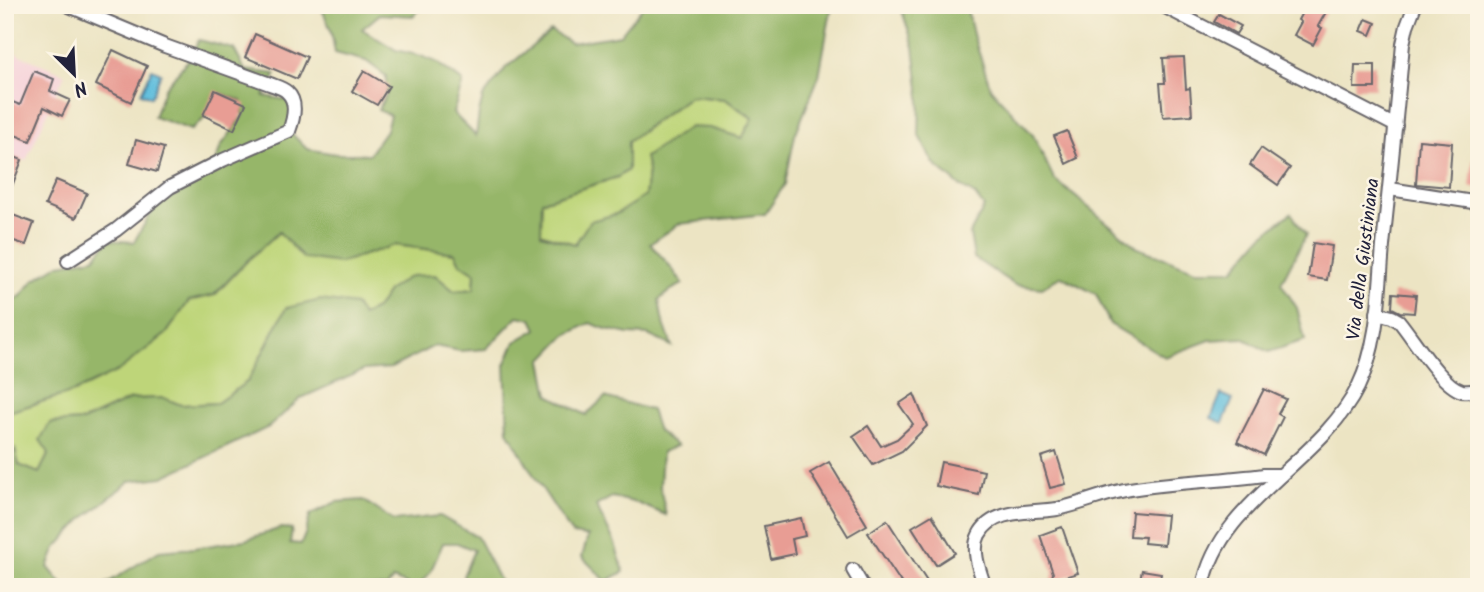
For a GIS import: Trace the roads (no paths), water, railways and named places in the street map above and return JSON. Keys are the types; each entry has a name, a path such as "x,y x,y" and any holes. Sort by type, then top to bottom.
{"street":[{"path":"67,5 287,92 295,115 289,131 170,187 116,230 68,261"},
{"path":"1161,5 1395,126"},
{"name":"Via della Giustiniana","path":"1203,587 1214,553 1231,526 1336,420 1357,389 1368,366 1377,313 1403,44 1415,5"},
{"path":"1390,189 1479,203"},
{"path":"1377,313 1399,321 1444,380 1455,388 1468,392 1479,390"},
{"path":"985,587 978,564 976,543 985,526 998,518 1060,508 1126,490 1281,475"},
{"path":"1237,479 1254,485 1263,493"},
{"path":"853,570 863,587"}],"water":[{"path":"152,69 161,73 151,97 141,93"},
{"path":"1221,394 1233,399 1223,423 1211,418"}]}
